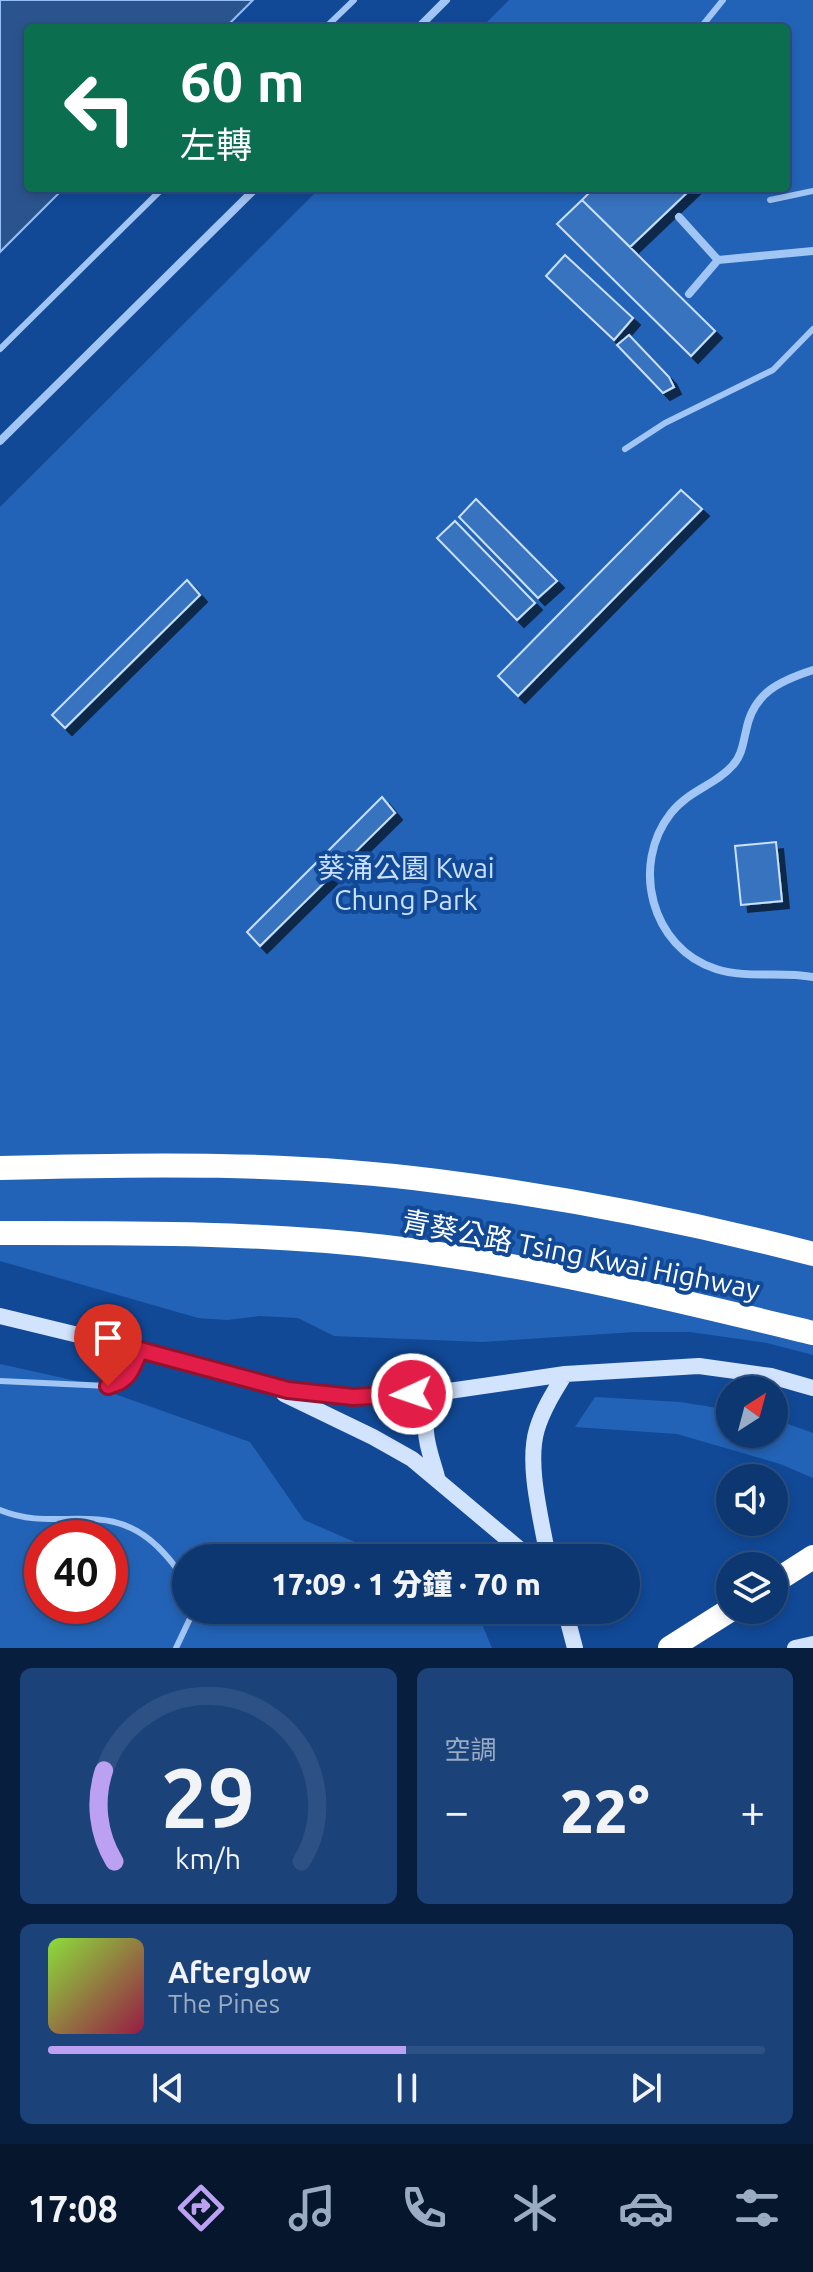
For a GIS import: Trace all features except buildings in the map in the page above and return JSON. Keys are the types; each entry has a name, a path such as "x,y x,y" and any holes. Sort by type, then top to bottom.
{"highway":[{"name":"青葵公路 Tsing Kwai Highway","path":"0,1168 144,1165 323,1171 435,1181 550,1198 747,1237 813,1254"},
{"name":"青葵公路 Tsing Kwai Highway","path":"0,1233 185,1233 386,1247 521,1268 813,1333"},
{"path":"788,1573 813,1557"},
{"path":"670,1648 716,1619"}],"street":[{"path":"422,24 446,0"},
{"path":"0,441 252,192"},
{"path":"679,217 718,260"},
{"path":"689,294 718,260 813,251"},
{"path":"813,670 783,680 765,691 756,702 743,746 732,766 687,796 665,821 653,846 649,878 650,895 662,924 673,940 700,962 734,973 813,977"},
{"path":"0,1316 288,1390 353,1397 442,1392 565,1374 699,1366 771,1376 813,1388"},
{"path":"546,1544 539,1505 535,1444 543,1412 565,1374"},
{"path":"261,1383 394,1447 437,1477 514,1544"},
{"path":"437,1477 425,1426 427,1411 442,1392"},
{"path":"569,1624 575,1648"},
{"path":"795,1648 813,1644"}],"lane":[{"path":"329,24 354,0"},
{"path":"704,24 723,0"},
{"path":"770,200 813,191"},
{"path":"0,349 159,192"},
{"path":"625,449 665,423 773,370 813,329"},
{"path":"0,1381 108,1386 126,1377 140,1350"},
{"path":"0,1510 19,1518 112,1520 142,1531 172,1562"},
{"path":"176,1648 187,1624"}],"green space":[{"name":"葵涌公園 Kwai Chung Park","path":"509,0 813,0 813,1355 767,1343 690,1332 635,1332 482,1342 334,1336 298,1318 198,1318 0,1261 0,507 316,192 790,192 790,24 485,24"},
{"path":"0,1364 81,1382 250,1442 304,1520 360,1544 172,1544 172,1624 482,1624 492,1648 0,1648"},
{"path":"595,1397 680,1402 716,1408 716,1445 677,1434 575,1427"},
{"path":"788,1424 813,1433 813,1478 788,1467 788,1464 725,1448 788,1448"}],"shaded area":[{"path":"0,0 253,0 229,24 24,24 24,192 60,192 0,252"}],"route":[{"path":"108,1386 126,1377 140,1350 288,1390 353,1397 412,1394"}]}
